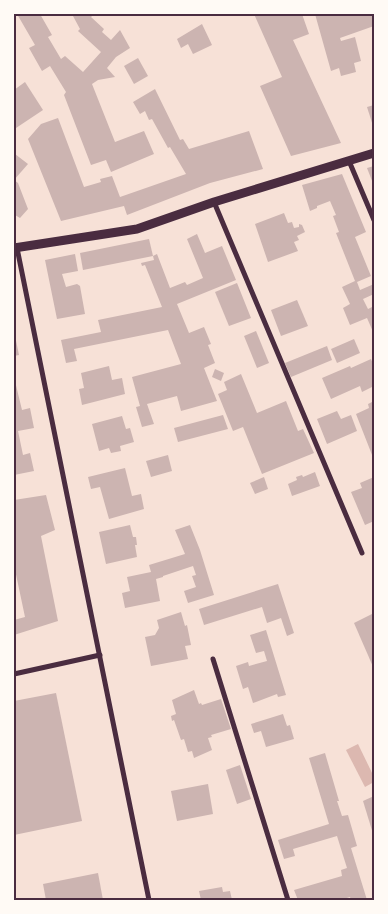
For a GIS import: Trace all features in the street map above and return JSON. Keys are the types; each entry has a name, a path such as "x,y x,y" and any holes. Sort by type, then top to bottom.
{"street":[{"path":"149,900 16,248 137,229 214,202 374,153"},
{"path":"349,160 374,220"},
{"path":"214,202 362,553"},
{"path":"14,674 100,655"},
{"path":"213,659 288,900"}],"shaded area":[{"path":"358,744 374,777 374,782 365,787 346,750"}],"building":[{"path":"17,14 40,14 52,35 48,37 61,59 65,56 83,72 101,52 78,31 80,29 73,16 75,14 94,14 91,17 104,29 102,32 111,40 120,30 130,48 116,57 107,68 115,77 98,80 92,84 115,142 144,131 154,154 111,172 106,160 91,165 64,95 66,92 50,66 42,71 29,48 35,45"},
{"path":"254,14 302,14 309,34 293,40 341,143 291,156 260,86 282,77"},
{"path":"315,14 374,14 374,26 340,38 341,41 355,37 361,61 354,63 356,72 341,76 339,68 331,71"},
{"path":"202,24 212,45 193,54 188,44 181,48 177,39"},
{"path":"138,58 148,76 134,84 124,66"},
{"path":"25,82 43,110 16,128 14,124 14,90"},
{"path":"155,89 180,140 183,139 189,149 249,131 263,169 210,183 127,215 124,206 61,221 28,139 41,124 58,118 84,187 101,182 100,179 112,176 120,197 186,174 170,147 168,148 152,119 149,120 145,111 140,114 133,102"},
{"path":"374,105 374,129 367,107"},
{"path":"15,154 28,164 14,180 14,156"},
{"path":"374,166 374,186 367,168"},
{"path":"342,174 366,232 355,237 371,276 357,282 360,290 374,284 374,294 363,299 368,309 374,306 374,334 367,318 350,325 343,308 350,304 342,287 355,281 336,233 339,232 333,216 336,215 330,201 310,211 302,185"},
{"path":"14,180 18,183 28,209 20,218 15,215 14,211"},
{"path":"284,213 288,223 292,222 294,228 299,227 299,224 302,225 305,232 297,236 299,240 294,242 298,251 268,262 255,224"},
{"path":"197,234 205,253 222,246 236,280 177,304 189,333 204,327 211,344 208,345 215,363 204,368 217,401 181,411 177,396 147,404 154,424 142,427 136,407 140,406 132,377 181,364 168,330 74,349 77,361 66,363 61,340 101,332 98,320 162,307 145,265 142,266 141,263 154,260 153,256 157,254 170,288 185,282 187,285 203,278 187,239"},
{"path":"149,239 153,256 83,270 80,253"},
{"path":"75,254 78,271 62,274 66,287 77,284 80,286 85,314 57,319 45,260"},
{"path":"237,283 251,318 229,326 215,292"},
{"path":"297,300 308,326 281,336 271,310"},
{"path":"256,331 269,363 257,368 244,336"},
{"path":"14,336 19,355 14,356"},
{"path":"354,339 360,353 337,363 331,349"},
{"path":"327,346 332,360 291,377 285,363"},
{"path":"371,359 374,366 374,386 362,392 360,386 331,399 322,378"},
{"path":"109,366 112,380 122,378 125,394 82,405 79,389 84,388 81,373"},
{"path":"215,369 224,373 221,381 212,377"},
{"path":"241,374 257,413 286,401 298,431 303,429 314,453 262,474 243,427 233,431 218,394 227,390 224,382"},
{"path":"14,377 22,410 30,408 34,428 18,431 23,455 30,453 34,471 14,475"},
{"path":"374,401 374,460 356,414 369,408 368,404"},
{"path":"337,411 341,419 351,415 357,431 327,444 317,419"},
{"path":"223,415 228,429 178,442 174,428"},
{"path":"122,416 126,429 130,428 134,442 120,446 121,451 111,453 109,448 99,451 92,424"},
{"path":"168,455 172,471 151,477 146,461"},
{"path":"125,468 132,496 141,494 144,509 109,519 100,487 91,489 88,477"},
{"path":"315,472 320,486 292,496 288,484 297,480 296,477 302,475 303,477"},
{"path":"264,477 268,489 255,494 250,483"},
{"path":"374,477 374,521 365,525 351,492 362,488 360,483"},
{"path":"46,495 55,530 41,536 58,621 14,635 14,620 25,617 14,565 14,500"},
{"path":"130,525 133,537 136,537 137,557 106,564 99,532"},
{"path":"190,525 214,595 188,603 184,591 196,587 192,576 196,575 193,566 156,579 160,601 125,608 122,593 130,591 127,577 151,572 149,565 185,554 175,530"},
{"path":"278,584 294,633 287,636 281,618 267,623 262,607 204,625 199,609"},
{"path":"181,612 185,626 187,625 191,645 185,646 188,659 151,666 145,637 155,635 159,628 157,620"},
{"path":"374,613 374,669 354,623"},
{"path":"266,630 286,695 278,697 277,694 253,703 248,687 243,689 236,666 248,662 249,666 267,661 264,651 256,653 250,635"},
{"path":"194,690 199,704 201,703 202,705 221,699 231,729 211,735 212,737 208,738 212,750 194,758 192,751 188,752 184,739 181,740 171,716 176,714 172,700"},
{"path":"56,693 82,821 14,835 14,701"},
{"path":"283,714 287,726 290,725 294,739 266,747 261,731 254,733 251,724"},
{"path":"325,753 342,816 348,815 357,846 351,848 367,900 351,900 350,897 340,900 298,900 294,890 342,876 341,870 347,868 337,836 293,849 295,856 284,859 278,840 329,824 309,758"},
{"path":"240,765 251,799 237,804 226,770"},
{"path":"208,784 213,814 177,821 171,791"},
{"path":"374,796 374,837 363,801"},
{"path":"98,873 103,900 46,900 43,884"},
{"path":"222,887 223,892 230,891 232,900 201,900 199,891"}]}
